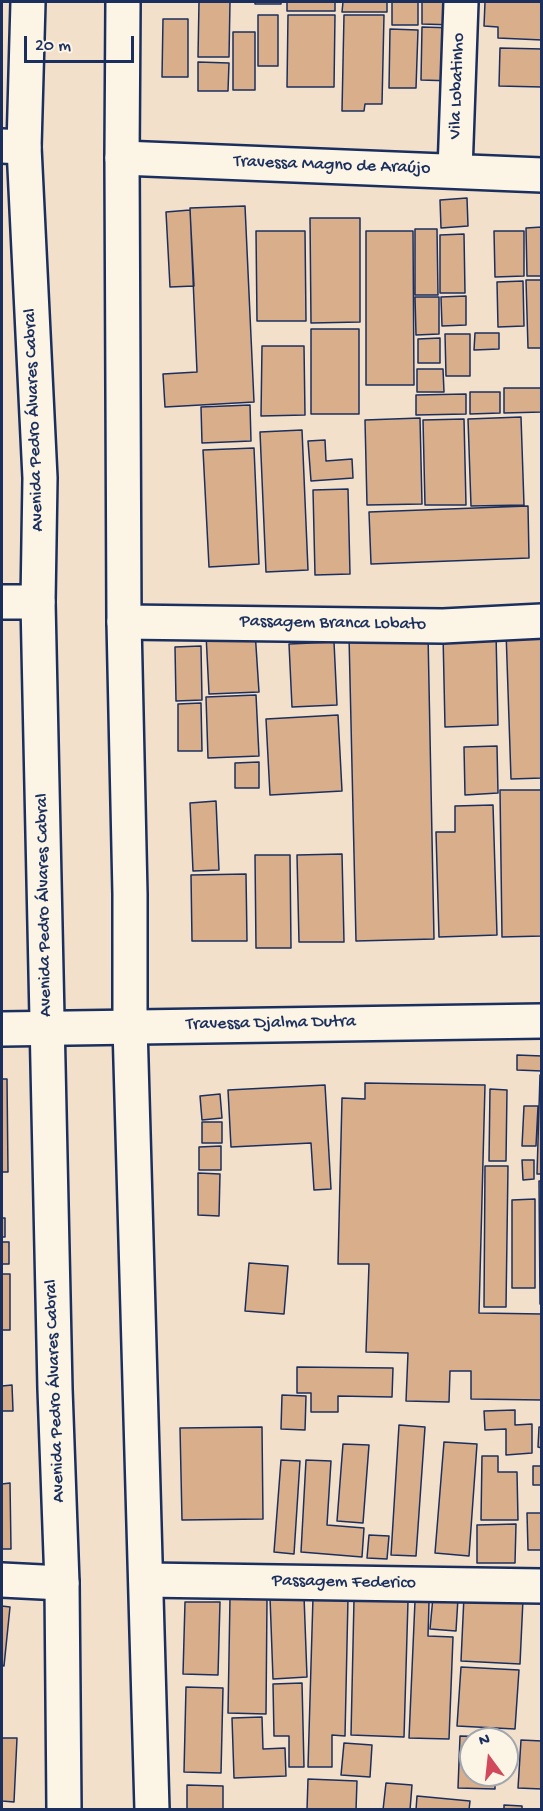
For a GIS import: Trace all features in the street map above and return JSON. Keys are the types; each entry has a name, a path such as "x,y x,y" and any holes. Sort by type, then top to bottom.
{"main road":[{"name":"Avenida Pedro Álvares Cabral","path":"28,2 13,147 40,478 38,602 55,1389 62,1583 64,1809"},
{"path":"123,2 124,622 130,894 130,1026 152,1809"},
{"name":"Vila Lobatinho","path":"455,171 461,2"},
{"name":"Travessa Magno de Araújo","path":"122,158 542,175"},
{"path":"2,602 38,602"},
{"name":"Passagem Branca Lobato","path":"124,622 443,626 542,621"},
{"name":"Travessa Djalma Dutra","path":"2,1029 542,1021"},
{"path":"2,1580 62,1583"},
{"name":"Passagem Federico","path":"146,1580 542,1586"}],"building":[{"path":"199,2 230,2 229,57 198,57"},
{"path":"255,2 281,2 281,4 255,4"},
{"path":"287,2 335,2 335,11 287,11"},
{"path":"343,2 387,2 387,12 342,12"},
{"path":"392,2 418,2 418,25 392,25"},
{"path":"422,2 456,2 455,25 422,24"},
{"path":"485,2 542,2 542,40 498,38 498,27 484,26"},
{"path":"258,15 278,15 278,66 258,66"},
{"path":"288,15 335,15 334,87 287,87"},
{"path":"344,15 384,15 382,104 365,104 364,111 342,111"},
{"path":"163,19 188,19 188,77 162,77"},
{"path":"422,27 454,28 453,81 421,80"},
{"path":"390,29 418,30 416,88 389,88"},
{"path":"233,32 255,32 255,90 233,90"},
{"path":"500,48 542,49 542,87 499,86"},
{"path":"198,62 229,63 228,91 198,91"},
{"path":"467,198 468,226 441,228 440,200"},
{"path":"245,206 254,402 165,407 163,374 197,372 190,208"},
{"path":"190,210 194,286 170,287 166,212"},
{"path":"310,218 360,218 360,322 311,323"},
{"path":"542,227 542,276 527,276 526,228"},
{"path":"415,229 437,229 438,295 415,295"},
{"path":"256,231 305,231 306,321 257,321"},
{"path":"366,231 413,231 414,385 366,385"},
{"path":"494,231 524,231 524,276 495,277"},
{"path":"464,234 465,293 440,293 440,235"},
{"path":"526,280 542,280 542,348 528,348"},
{"path":"523,281 524,326 498,327 497,282"},
{"path":"466,296 466,325 442,326 441,297"},
{"path":"415,297 439,297 439,334 416,335"},
{"path":"311,329 359,329 359,414 311,414"},
{"path":"475,333 499,333 499,349 474,350"},
{"path":"445,334 470,334 470,376 446,376"},
{"path":"440,338 440,363 418,363 418,339"},
{"path":"262,346 304,346 305,415 261,416"},
{"path":"417,369 443,369 444,392 417,392"},
{"path":"504,388 542,388 542,412 504,413"},
{"path":"470,392 500,392 500,413 470,414"},
{"path":"466,394 466,414 416,415 416,395"},
{"path":"250,405 251,441 202,443 201,407"},
{"path":"521,417 524,505 471,506 468,419"},
{"path":"420,418 422,504 367,505 365,420"},
{"path":"464,419 466,505 425,505 423,420"},
{"path":"302,430 308,570 266,572 260,432"},
{"path":"325,440 326,461 352,459 353,478 311,481 308,441"},
{"path":"254,448 259,564 209,567 203,450"},
{"path":"348,489 350,574 315,575 313,490"},
{"path":"528,506 529,558 371,564 369,512"},
{"path":"542,630 542,778 511,779 506,631"},
{"path":"255,631 259,692 209,694 206,634"},
{"path":"496,633 498,725 445,727 443,634"},
{"path":"428,634 434,939 356,941 349,636"},
{"path":"334,642 337,705 292,707 289,644"},
{"path":"201,646 202,700 176,701 175,647"},
{"path":"256,695 259,756 208,758 206,697"},
{"path":"201,703 202,751 178,751 178,704"},
{"path":"338,715 342,791 270,795 266,719"},
{"path":"497,746 498,793 465,795 464,747"},
{"path":"259,762 259,788 235,788 235,763"},
{"path":"500,790 542,790 542,936 502,937"},
{"path":"216,801 219,870 193,871 190,803"},
{"path":"493,805 497,935 439,937 436,832 455,832 455,806"},
{"path":"342,854 344,942 299,942 297,855"},
{"path":"255,855 290,855 291,948 256,948"},
{"path":"246,874 247,941 192,941 191,875"},
{"path":"517,1055 542,1056 542,1071 517,1070"},
{"path":"540,1075 542,1075 542,1174 537,1174"},
{"path":"2,1079 7,1079 8,1172 2,1172"},
{"path":"365,1083 485,1085 479,1313 542,1314 542,1400 471,1399 471,1371 450,1371 449,1402 406,1401 408,1353 366,1352 369,1264 338,1264 342,1098 365,1099"},
{"path":"325,1085 331,1189 314,1190 311,1143 231,1147 228,1090"},
{"path":"490,1089 507,1090 506,1161 489,1161"},
{"path":"220,1094 222,1118 202,1120 200,1096"},
{"path":"524,1106 538,1106 536,1146 522,1146"},
{"path":"202,1122 222,1122 222,1143 202,1143"},
{"path":"221,1146 221,1170 199,1170 199,1147"},
{"path":"522,1160 534,1160 534,1179 523,1180"},
{"path":"485,1166 508,1166 506,1307 484,1307"},
{"path":"198,1173 220,1174 219,1216 198,1215"},
{"path":"539,1181 542,1181 542,1304 540,1304"},
{"path":"535,1199 535,1288 512,1288 512,1200"},
{"path":"2,1218 5,1218 5,1237 2,1237"},
{"path":"2,1242 9,1242 9,1264 2,1264"},
{"path":"249,1263 288,1266 284,1314 245,1311"},
{"path":"2,1274 10,1274 10,1330 2,1330"},
{"path":"297,1367 393,1368 392,1397 338,1396 338,1412 311,1412 311,1393 297,1393"},
{"path":"12,1385 13,1411 2,1411 2,1386"},
{"path":"282,1395 306,1396 305,1430 281,1429"},
{"path":"515,1410 515,1425 532,1424 532,1453 506,1455 506,1429 485,1430 484,1411"},
{"path":"399,1425 425,1427 416,1556 391,1555"},
{"path":"262,1427 263,1519 182,1520 180,1428"},
{"path":"539,1427 542,1427 542,1448 538,1447"},
{"path":"444,1442 477,1444 469,1556 435,1553"},
{"path":"343,1444 369,1445 363,1523 337,1521"},
{"path":"482,1456 498,1456 498,1472 517,1472 518,1520 481,1520"},
{"path":"281,1460 300,1461 294,1554 274,1552"},
{"path":"306,1460 331,1461 327,1525 364,1528 362,1557 301,1552"},
{"path":"533,1466 542,1466 542,1485 533,1485"},
{"path":"10,1483 11,1549 2,1549 2,1484"},
{"path":"527,1513 542,1513 542,1550 528,1550"},
{"path":"516,1524 515,1563 477,1563 477,1525"},
{"path":"369,1535 389,1536 387,1559 367,1558"},
{"path":"304,1596 307,1677 273,1679 270,1597"},
{"path":"464,1596 523,1599 520,1664 461,1661"},
{"path":"313,1597 348,1598 345,1736 332,1735 332,1767 308,1767"},
{"path":"433,1597 458,1598 456,1631 430,1629"},
{"path":"230,1598 267,1599 266,1714 228,1713"},
{"path":"354,1600 408,1601 404,1737 351,1735"},
{"path":"415,1601 429,1602 428,1636 453,1637 449,1739 409,1738"},
{"path":"185,1602 220,1602 218,1675 183,1674"},
{"path":"2,1606 10,1607 4,1666 2,1665"},
{"path":"461,1667 519,1670 515,1727 457,1726"},
{"path":"302,1683 304,1767 289,1767 289,1736 274,1736 273,1684"},
{"path":"186,1687 223,1688 221,1773 184,1772"},
{"path":"262,1717 263,1749 285,1748 286,1776 234,1778 232,1718"},
{"path":"2,1738 17,1738 14,1802 2,1801"},
{"path":"521,1740 542,1741 542,1789 518,1788"},
{"path":"344,1743 372,1745 370,1777 341,1775"},
{"path":"459,1762 459,1787 495,1787 495,1789 458,1788"},
{"path":"308,1779 357,1781 356,1810 307,1810"},
{"path":"386,1783 412,1785 410,1810 383,1810"},
{"path":"187,1785 223,1786 223,1810 187,1810"},
{"path":"417,1796 470,1801 469,1810 416,1810"},
{"path":"504,1805 522,1806 522,1810 504,1810"}]}
